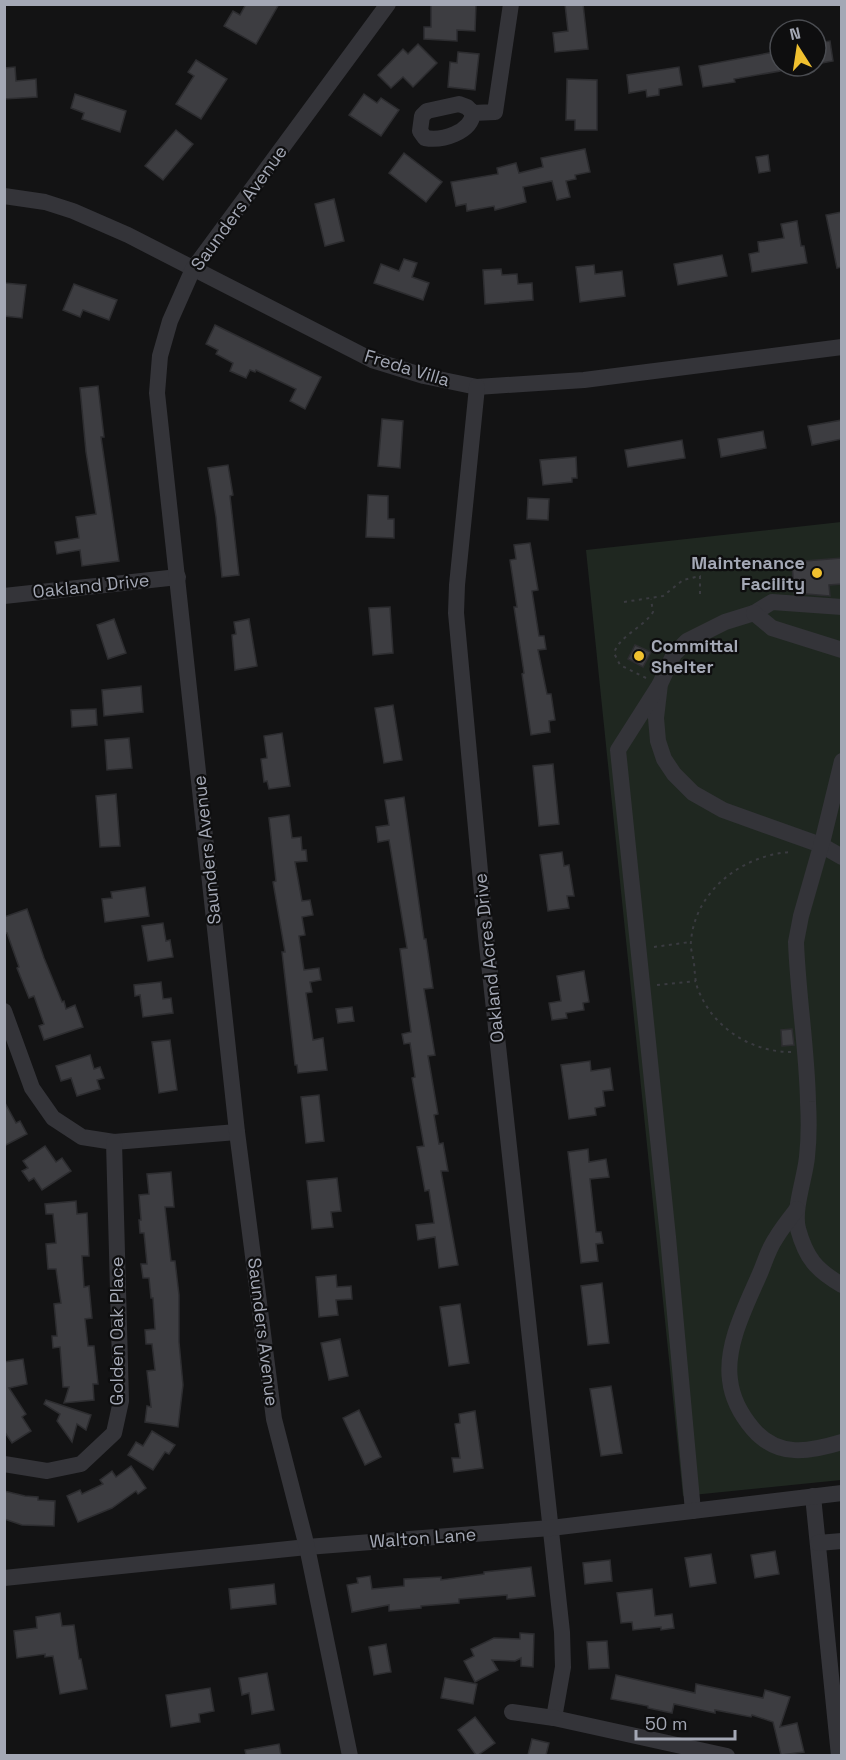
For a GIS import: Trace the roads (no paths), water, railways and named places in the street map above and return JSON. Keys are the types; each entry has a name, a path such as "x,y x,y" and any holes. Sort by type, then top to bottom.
{"street":[{"name":"Saunders Avenue","path":"350,1755 307,1547 274,1419 237,1132 158,393 160,356 170,321 193,269 388,4"},
{"path":"472,113 495,112 511,4"},
{"name":"Freda Villa","path":"4,196 37,200 73,211 128,235 372,360 424,376 477,387 584,380 842,347"},
{"name":"Oakland Acres Drive","path":"477,387 456,613 485,928 562,1632 563,1667 554,1718"},
{"name":"Oakland Drive","path":"4,596 178,576"},
{"path":"693,1511 668,1237 618,750 660,684 674,654 687,641 725,622 754,613 772,602 842,607"},
{"path":"754,613 772,628 842,650"},
{"path":"660,684 656,718 658,741 664,759 693,793 723,810 842,857"},
{"path":"842,761 796,942 808,1102 808,1155 797,1209 798,1227 814,1265 842,1285"},
{"path":"4,1011 32,1088 53,1118 82,1137 114,1142 237,1132"},
{"name":"Golden Oak Place","path":"4,1464 47,1471 81,1464 114,1433 121,1401 114,1142"},
{"path":"797,1209 774,1239 747,1304 736,1334 730,1360 730,1380 740,1411 759,1436 771,1444 800,1452 842,1442"},
{"name":"Walton Lane","path":"4,1578 307,1547 551,1528 842,1493"},
{"path":"813,1496 839,1755"},
{"path":"818,1542 842,1541"},
{"path":"512,1712 554,1718 727,1755"}],"place":[{"name":"Maintenance Facility","path":"817,573"},
{"name":"Committal Shelter","path":"639,656"}]}
